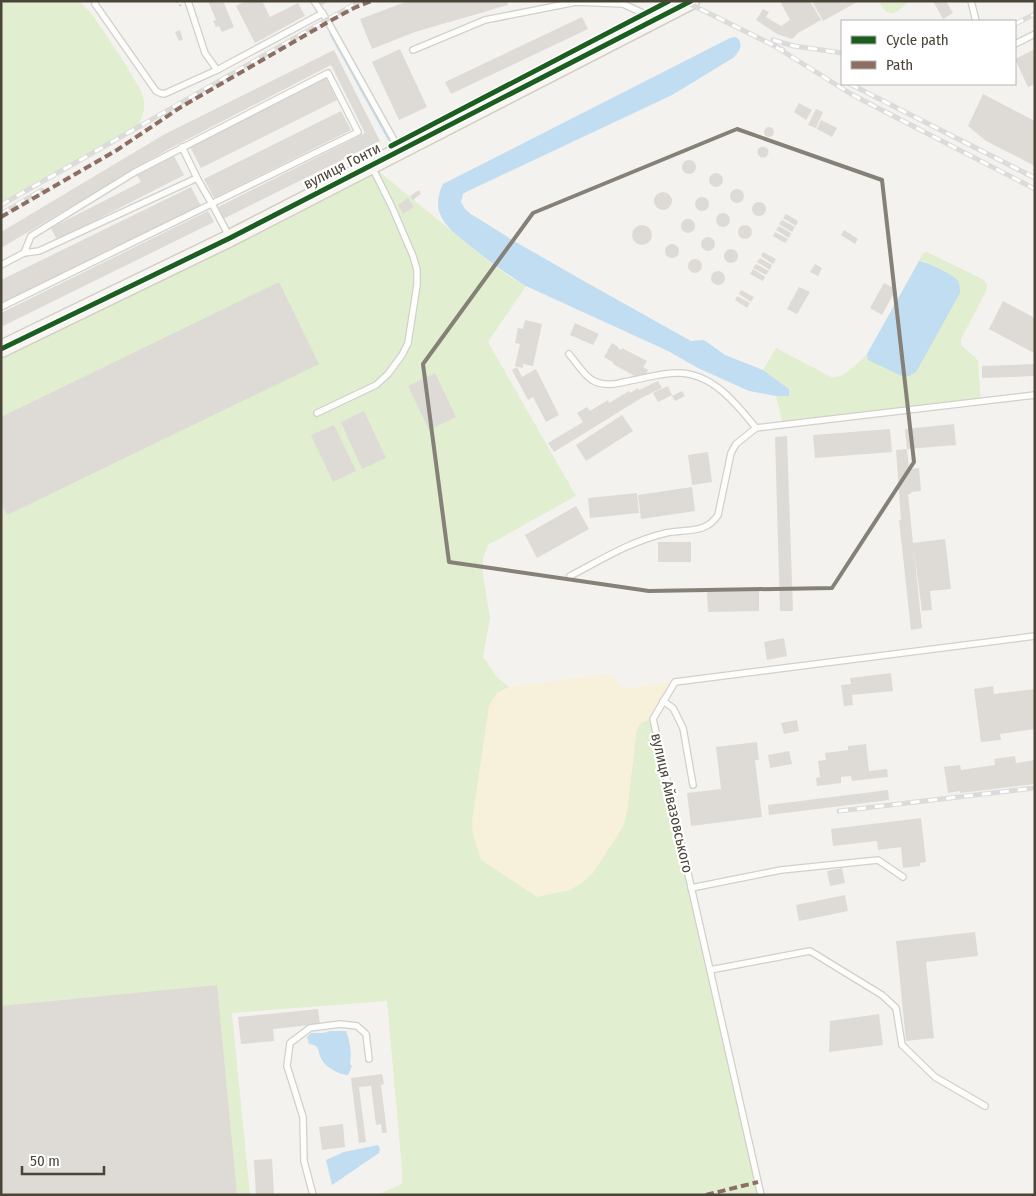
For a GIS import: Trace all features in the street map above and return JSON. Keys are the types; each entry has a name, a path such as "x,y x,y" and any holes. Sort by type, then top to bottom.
{"street":[{"name":"вулиця Гонти","path":"1,349 230,238 691,1"}],"lane":[{"path":"188,1 205,53 217,70"},
{"path":"314,1 323,13 400,150"},
{"path":"971,1 976,20"},
{"path":"413,50 485,20 576,2 623,4 645,14 652,21"},
{"path":"95,4 160,94 164,94 217,70 323,13"},
{"path":"1016,44 1035,34"},
{"path":"1,307 358,132 328,72 135,172 31,236 24,253"},
{"path":"182,147 196,178 230,238"},
{"path":"317,413 376,385 388,374 408,343 417,285 417,270 392,207 371,165"},
{"path":"1,265 24,253 39,251 196,178"},
{"path":"569,354 590,379 602,384 614,384 664,374 684,374 699,377 714,384 723,392 756,428"},
{"path":"570,576 631,544 666,533 706,527 713,522 718,515 731,454 736,444 756,428 1035,396"},
{"name":"вулиця Айвазовського","path":"761,1195 653,719 674,682 1035,636"},
{"path":"663,701 673,708 683,728 693,785"},
{"path":"691,888 781,870 878,860 904,877"},
{"path":"710,970 810,951 882,995 896,1008 902,1045 935,1077 986,1106"},
{"path":"313,1195 304,1161 303,1117 287,1066 290,1043 310,1028 340,1024 357,1026 366,1034 369,1059"}],"highlighted area":[{"path":"737,129 882,180 914,462 832,588 649,591 449,562 423,364 533,213"}],"green space":[{"path":"1,1 79,1 91,13 126,65 141,91 144,110 138,127 1,205"},
{"path":"878,1 910,1 896,12 889,13"},
{"path":"371,165 491,263 526,286 488,342 576,496 488,545 483,559 483,575 490,618 483,657 497,677 509,687 497,693 558,892 570,890 623,827 627,811 637,730 641,723 653,719 761,1195 376,1195 402,1184 387,1001 232,1013 250,1195 1,1195 1,349"},
{"path":"927,252 984,280 987,285 986,291 961,339 961,344 978,361 981,402 783,425 776,396 789,396 789,389 763,370 776,348 831,377 841,376 846,373 867,354 868,360 926,262 919,261 923,253"}],"sand":[{"path":"605,674 613,675 622,686 629,688 675,682 653,719 641,723 637,730 627,811 623,827 593,873 582,883 570,890 537,897 481,860 473,835 472,821 489,705 497,693 509,687"}],"water":[{"path":"736,37 741,45 733,58 672,95 468,191 463,194 461,202 471,214 514,241 691,341 704,340 725,355 763,370 789,389 789,396 776,396 749,391 698,368 668,351 526,286 497,267 453,231 443,219 438,207 439,195 443,184 730,38"},
{"path":"919,261 956,278 960,293 916,372 909,376 902,376 868,360 867,354"},
{"path":"346,1031 351,1055 350,1064 352,1066 348,1075 336,1072 328,1067 317,1047 309,1044 307,1037 311,1033"},
{"path":"378,1145 379,1153 332,1185 326,1160 344,1152"}],"building":[{"path":"208,1 223,1 234,27 222,32 219,26 216,27 213,21 216,20"},
{"path":"245,1 262,1 270,17 298,3 305,16 255,43 236,6"},
{"path":"317,1 329,1 321,6"},
{"path":"408,1 507,1 508,5 415,32 372,49 360,19"},
{"path":"780,1 810,1 821,20 798,33 792,39 777,34 756,20 763,9 769,12 766,17 781,26 790,20"},
{"path":"812,1 859,1 823,21"},
{"path":"933,1 946,1 953,13 943,19"},
{"path":"582,17 588,29 451,94 445,82"},
{"path":"180,30 183,40 179,41 175,32"},
{"path":"400,49 427,107 399,120 372,62"},
{"path":"1035,49 1035,84 1028,87 1016,58"},
{"path":"334,50 380,141 223,219 218,207 365,133 331,65 167,150 1,248 1,232 165,134"},
{"path":"326,78 337,100 201,168 190,147"},
{"path":"983,94 1035,121 1035,166 986,141 968,126"},
{"path":"799,103 812,110 806,120 794,112"},
{"path":"816,109 823,112 816,128 808,125"},
{"path":"341,111 351,130 214,198 204,179"},
{"path":"821,120 837,128 832,137 817,129"},
{"path":"767,127 771,127 774,132 773,136 767,137 764,134 764,130"},
{"path":"763,146 769,152 763,158 757,152"},
{"path":"174,156 184,175 57,240 51,228 141,182 137,175"},
{"path":"686,160 692,160 696,167 692,174 686,174 682,170 682,164"},
{"path":"713,173 719,173 723,180 719,187 713,187 709,183 709,177"},
{"path":"191,187 201,206 1,303 1,280"},
{"path":"734,189 740,189 744,196 740,203 734,203 730,199 730,193"},
{"path":"419,190 421,194 413,200 410,196"},
{"path":"663,192 669,195 672,201 669,207 663,210 657,207 654,201 657,195"},
{"path":"699,197 705,197 709,204 705,211 699,211 695,207 695,201"},
{"path":"408,198 414,207 403,214 398,205"},
{"path":"756,202 762,202 766,209 762,216 756,216 752,212 752,206"},
{"path":"208,211 214,222 1,327 1,313"},
{"path":"720,213 726,213 730,220 726,227 720,227 716,223 716,217"},
{"path":"786,214 798,221 796,226 783,218"},
{"path":"685,219 691,219 695,226 691,233 685,233 681,229 681,223"},
{"path":"782,220 795,227 792,232 779,224"},
{"path":"642,225 649,228 652,235 649,242 642,245 635,242 632,235 635,228"},
{"path":"742,225 748,225 752,232 748,239 742,239 738,235 738,229"},
{"path":"779,226 791,233 789,238 776,230"},
{"path":"844,230 858,239 855,244 841,235"},
{"path":"775,232 788,239 785,243 773,236"},
{"path":"705,237 711,237 715,244 711,251 705,251 701,247 701,241"},
{"path":"669,244 675,244 679,251 675,258 669,258 665,254 665,248"},
{"path":"728,249 734,249 738,256 734,263 728,263 724,259 724,253"},
{"path":"763,252 776,259 773,264 761,256"},
{"path":"760,258 772,265 770,270 757,262"},
{"path":"692,259 698,259 702,266 698,273 692,273 688,269 688,263"},
{"path":"756,264 769,271 766,275 753,268"},
{"path":"815,264 822,268 818,276 810,272"},
{"path":"753,269 765,277 763,281 750,274"},
{"path":"715,271 721,271 725,278 721,285 715,285 711,281 711,275"},
{"path":"279,282 319,364 7,515 1,504 1,417"},
{"path":"884,283 896,289 882,315 870,308"},
{"path":"799,287 810,292 797,314 787,309"},
{"path":"741,290 754,297 751,302 739,294"},
{"path":"737,296 750,303 747,308 735,300"},
{"path":"1003,301 1035,318 1034,353 989,329"},
{"path":"525,320 542,324 533,366 523,364 523,368 515,366 520,344 515,343 518,328 523,329"},
{"path":"575,323 599,334 593,345 570,335"},
{"path":"612,343 621,350 622,348 647,361 643,367 648,370 645,376 640,374 638,378 604,357"},
{"path":"1035,364 1035,376 982,378 982,366"},
{"path":"517,367 522,377 536,369 559,415 546,422 533,397 528,400 512,370"},
{"path":"435,373 456,417 429,430 408,386"},
{"path":"658,381 662,388 643,397 554,452 548,443 583,422 577,413 587,407 590,411 608,400 609,403 629,391 630,393 638,388 639,390"},
{"path":"668,386 672,395 658,402 653,393"},
{"path":"682,391 685,396 675,401 672,396"},
{"path":"364,411 386,458 362,469 341,422"},
{"path":"622,415 633,431 586,461 576,445"},
{"path":"954,424 956,445 907,449 905,429"},
{"path":"334,425 356,471 333,482 311,435"},
{"path":"890,429 892,452 815,458 813,435"},
{"path":"787,436 793,611 780,611 775,437"},
{"path":"907,449 909,469 919,468 921,491 908,494 913,543 945,539 951,589 930,591 932,610 922,611 914,551 922,628 911,630 899,520 901,520 896,450"},
{"path":"708,452 712,482 692,485 688,455"},
{"path":"692,487 695,511 641,519 638,495"},
{"path":"637,493 639,513 590,518 588,498"},
{"path":"576,506 589,529 537,558 525,535"},
{"path":"658,542 691,542 691,562 658,562"},
{"path":"759,591 759,611 708,612 707,592"},
{"path":"784,638 787,656 767,660 764,642"},
{"path":"891,673 893,691 852,695 853,705 844,706 841,685 851,684 850,678"},
{"path":"993,686 994,694 1035,689 1035,729 1000,734 1001,740 981,742 974,689"},
{"path":"797,720 799,731 784,734 781,723"},
{"path":"757,742 759,760 755,760 762,817 691,826 687,793 721,789 716,747"},
{"path":"866,744 869,771 887,769 888,777 852,781 851,776 841,777 841,783 817,786 816,778 820,777 818,761 826,760 825,753 848,750 848,746"},
{"path":"789,751 792,764 770,768 768,755"},
{"path":"1015,756 1016,763 1035,760 1035,784 948,793 944,767 960,765 961,770 995,765 994,759"},
{"path":"888,790 889,800 769,815 768,805"},
{"path":"921,818 926,862 920,863 920,866 903,868 901,847 878,850 877,841 833,846 831,829"},
{"path":"842,868 845,883 830,886 827,871"},
{"path":"845,895 848,911 799,921 796,905"},
{"path":"975,932 978,956 926,962 934,1038 906,1041 896,941"},
{"path":"217,985 237,1195 1,1195 1,1006"},
{"path":"318,1009 320,1024 273,1029 274,1041 241,1044 238,1017"},
{"path":"879,1014 883,1045 829,1052 830,1021"},
{"path":"382,1074 384,1084 381,1085 387,1133 382,1133 381,1124 376,1125 371,1086 359,1087 366,1142 359,1143 351,1078"},
{"path":"343,1124 345,1147 322,1150 319,1127"},
{"path":"272,1159 274,1195 256,1195 254,1160"}],"waterway":[{"path":"331,34 389,139"}],"railway":[{"path":"1,205 360,1"},
{"path":"684,1 783,50"},
{"path":"1016,24 1035,14"},
{"path":"773,40 794,46 841,53"},
{"path":"776,47 851,94 1035,189"},
{"path":"852,85 1035,178"},
{"path":"1,214 42,190"},
{"path":"839,811 1035,788"}],"marked path":[{"path":"1,217 117,150 181,107 328,22 371,1"},
{"path":"706,1195 758,1182"}],"cycle path":[{"path":"391,146 669,1"},
{"path":"1,349 230,238 691,1"}]}
